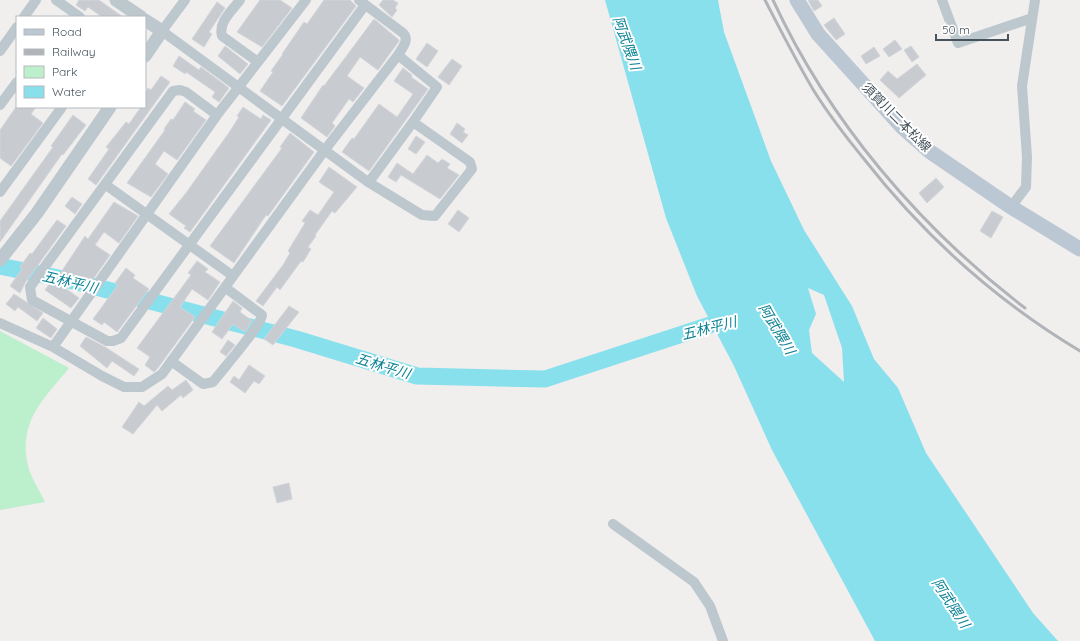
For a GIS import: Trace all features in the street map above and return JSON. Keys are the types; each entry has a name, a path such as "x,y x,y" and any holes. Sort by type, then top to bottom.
{"main road":[{"name":"須賀川二本松線","path":"797,0 818,34 902,127 929,151 1011,207 1080,250"}],"street":[{"path":"25,16 36,0"},
{"path":"56,0 67,13 77,16"},
{"path":"116,0 140,16"},
{"path":"146,55 184,0"},
{"path":"240,0 220,26 220,32 222,36 258,62"},
{"path":"53,347 217,115 306,0"},
{"path":"942,0 958,43 1032,18"},
{"path":"1011,207 1026,187 1027,157 1022,86 1035,0"},
{"path":"0,323 53,347 102,376 129,388 142,387 153,382 162,374 226,288 233,276 324,150 398,54 406,40 406,36 362,2 189,246 121,338 113,341 107,341 71,323 32,300 30,287 174,91 178,90 186,92 217,115"},
{"path":"146,21 369,182 422,215 435,216 472,170 470,162 413,122"},
{"path":"0,51 16,28"},
{"path":"369,182 438,87 398,54"},
{"path":"0,105 16,83"},
{"path":"2,186 61,108"},
{"path":"0,260 37,213 109,108"},
{"path":"106,185 189,246 233,276"},
{"path":"171,361 203,384 208,384 213,382 254,331 262,319 262,315 226,288"},
{"path":"613,524 694,582 710,606 723,641"}],"green space":[{"path":"0,331 69,368 50,390 35,412 27,436 26,450 29,471 45,502 0,510"}],"water":[{"name":"阿武隈川","path":"605,0 718,0 724,32 771,161 804,230 852,306 874,359 898,388 926,453 1033,613 1058,641 875,641 772,450 734,366 697,296 666,218","holes":["808,288 824,295 842,348 844,382 812,353 809,330 816,314"]}],"building":[{"path":"79,0 99,0 122,16 101,16 88,7 85,11 76,5"},
{"path":"260,0 280,0 292,8 262,47 237,32"},
{"path":"324,0 350,0 356,6 282,106 260,91 273,72 271,71 304,22 307,24"},
{"path":"383,0 393,0 398,3 395,8 397,10 392,17 379,5"},
{"path":"808,0 818,0 822,6 814,11"},
{"path":"217,2 225,8 209,32 212,34 204,47 192,39"},
{"path":"834,18 845,34 836,40 824,25"},
{"path":"374,19 399,41 378,70 360,57 347,76 364,88 353,102 349,99 332,123 335,126 327,137 301,118 323,85 324,86"},
{"path":"895,40 902,49 889,57 883,49"},
{"path":"427,43 438,51 427,67 416,59"},
{"path":"225,46 248,64 240,74 218,56"},
{"path":"911,46 919,57 912,62 904,50"},
{"path":"874,47 880,56 866,64 861,56"},
{"path":"179,56 199,70 201,67 229,88 219,102 212,97 215,92 186,72 185,74 173,66"},
{"path":"452,59 462,66 449,85 438,77"},
{"path":"917,64 926,75 899,98 880,80 888,71 897,79"},
{"path":"403,68 412,75 411,77 428,89 369,171 342,152 352,138 354,139 379,104 397,117 413,94 394,81"},
{"path":"161,76 170,82 96,185 88,179 109,149 106,147 126,122 129,124 140,108 146,108 146,91 148,88 151,90"},
{"path":"185,102 195,109 193,111 206,120 177,160 164,151 155,164 168,174 151,197 127,183 165,130 164,129 171,119 173,120"},
{"path":"16,107 35,108 31,114 43,123 11,166 0,158 0,130"},
{"path":"243,107 261,119 263,115 271,120 190,232 184,228 186,226 169,214 186,193 228,134 239,117 237,116"},
{"path":"73,115 86,125 63,155 62,154 0,242 0,221 53,147 51,146"},
{"path":"457,123 465,129 463,132 468,135 462,143 450,134"},
{"path":"290,133 314,152 268,216 266,215 234,263 210,246 282,148 280,147"},
{"path":"416,136 425,142 416,154 408,149"},
{"path":"427,155 438,163 442,159 450,164 447,168 459,175 440,199 401,175 396,182 388,177 397,163 413,174"},
{"path":"329,167 357,187 335,213 332,211 308,247 311,249 303,262 301,261 280,290 277,287 263,306 256,301 283,265 290,253 288,251 305,223 302,221 310,210 318,215 334,192 319,182"},
{"path":"936,178 944,187 927,203 919,193"},
{"path":"72,197 82,204 75,214 65,206"},
{"path":"114,202 138,216 119,243 104,232 95,245 110,255 89,285 74,274 65,288 79,298 71,308 45,290 54,278 56,280 85,236 88,239"},
{"path":"458,210 469,218 459,232 448,224"},
{"path":"992,211 1003,217 991,238 980,231"},
{"path":"57,220 66,226 25,283 20,293 10,286 22,269 20,267 30,253 32,254"},
{"path":"197,261 208,269 205,272 220,282 208,300 192,289 180,307 195,317 154,372 145,365 150,357 137,348 191,275 188,273"},
{"path":"126,268 135,275 133,278 149,289 117,332 104,322 102,325 93,319 118,285 115,283"},
{"path":"14,294 43,313 37,321 18,307 15,311 6,304"},
{"path":"233,301 242,308 240,312 252,321 245,332 233,324 222,339 212,332"},
{"path":"289,306 299,312 273,345 264,339"},
{"path":"43,318 57,329 51,338 36,328"},
{"path":"86,337 105,347 139,369 134,376 112,361 107,368 80,346"},
{"path":"228,340 235,345 226,356 220,352"},
{"path":"249,365 265,376 259,384 254,381 245,393 230,382 234,376 239,380"},
{"path":"186,380 193,390 183,398 181,395 162,411 157,405 133,434 122,427 139,402 144,406 168,386 172,390"},
{"path":"289,483 292,499 277,503 273,487"}],"waterway":[{"name":"五林平川","path":"0,266 73,281 296,339 417,376 545,379 716,323 734,320"}],"railway":[{"path":"765,0 814,91 838,126 887,188 937,241 990,288 1019,310 1080,351"},
{"path":"773,0 796,45 821,88 849,129 880,169 913,207 949,243 1025,308"}]}
